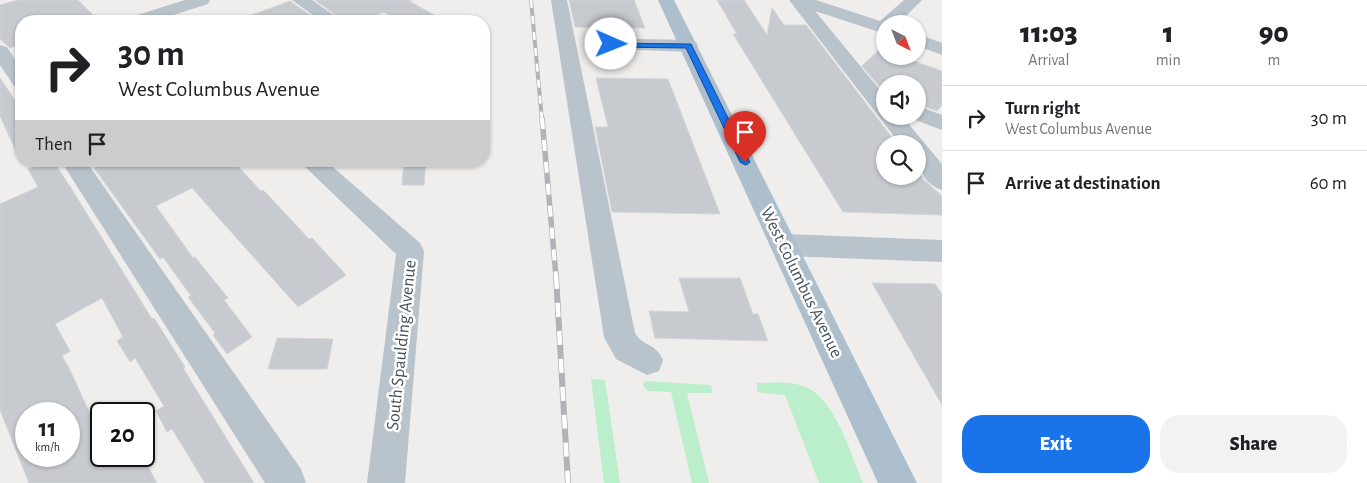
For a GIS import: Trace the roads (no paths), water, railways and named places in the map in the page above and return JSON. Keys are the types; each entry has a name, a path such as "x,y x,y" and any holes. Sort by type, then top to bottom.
{"main road":[{"name":"West Columbus Avenue","path":"666,0 898,483"}],"street":[{"path":"150,15 202,0"},
{"path":"300,0 324,15"},
{"path":"559,0 620,338 628,349 647,360"},
{"path":"798,0 876,24"},
{"path":"798,0 876,96"},
{"path":"898,15 914,0"},
{"path":"926,43 942,49"},
{"path":"594,44 689,46"},
{"path":"8,60 15,72"},
{"path":"926,117 942,124"},
{"path":"897,125 905,135"},
{"path":"926,160 942,181"},
{"path":"78,167 287,483"},
{"name":"South Spaulding Avenue","path":"318,167 410,251 387,482"},
{"path":"785,245 942,251"}],"railway":[{"path":"531,0 542,120"},
{"path":"542,118 556,277"},
{"path":"556,275 568,483"}]}
